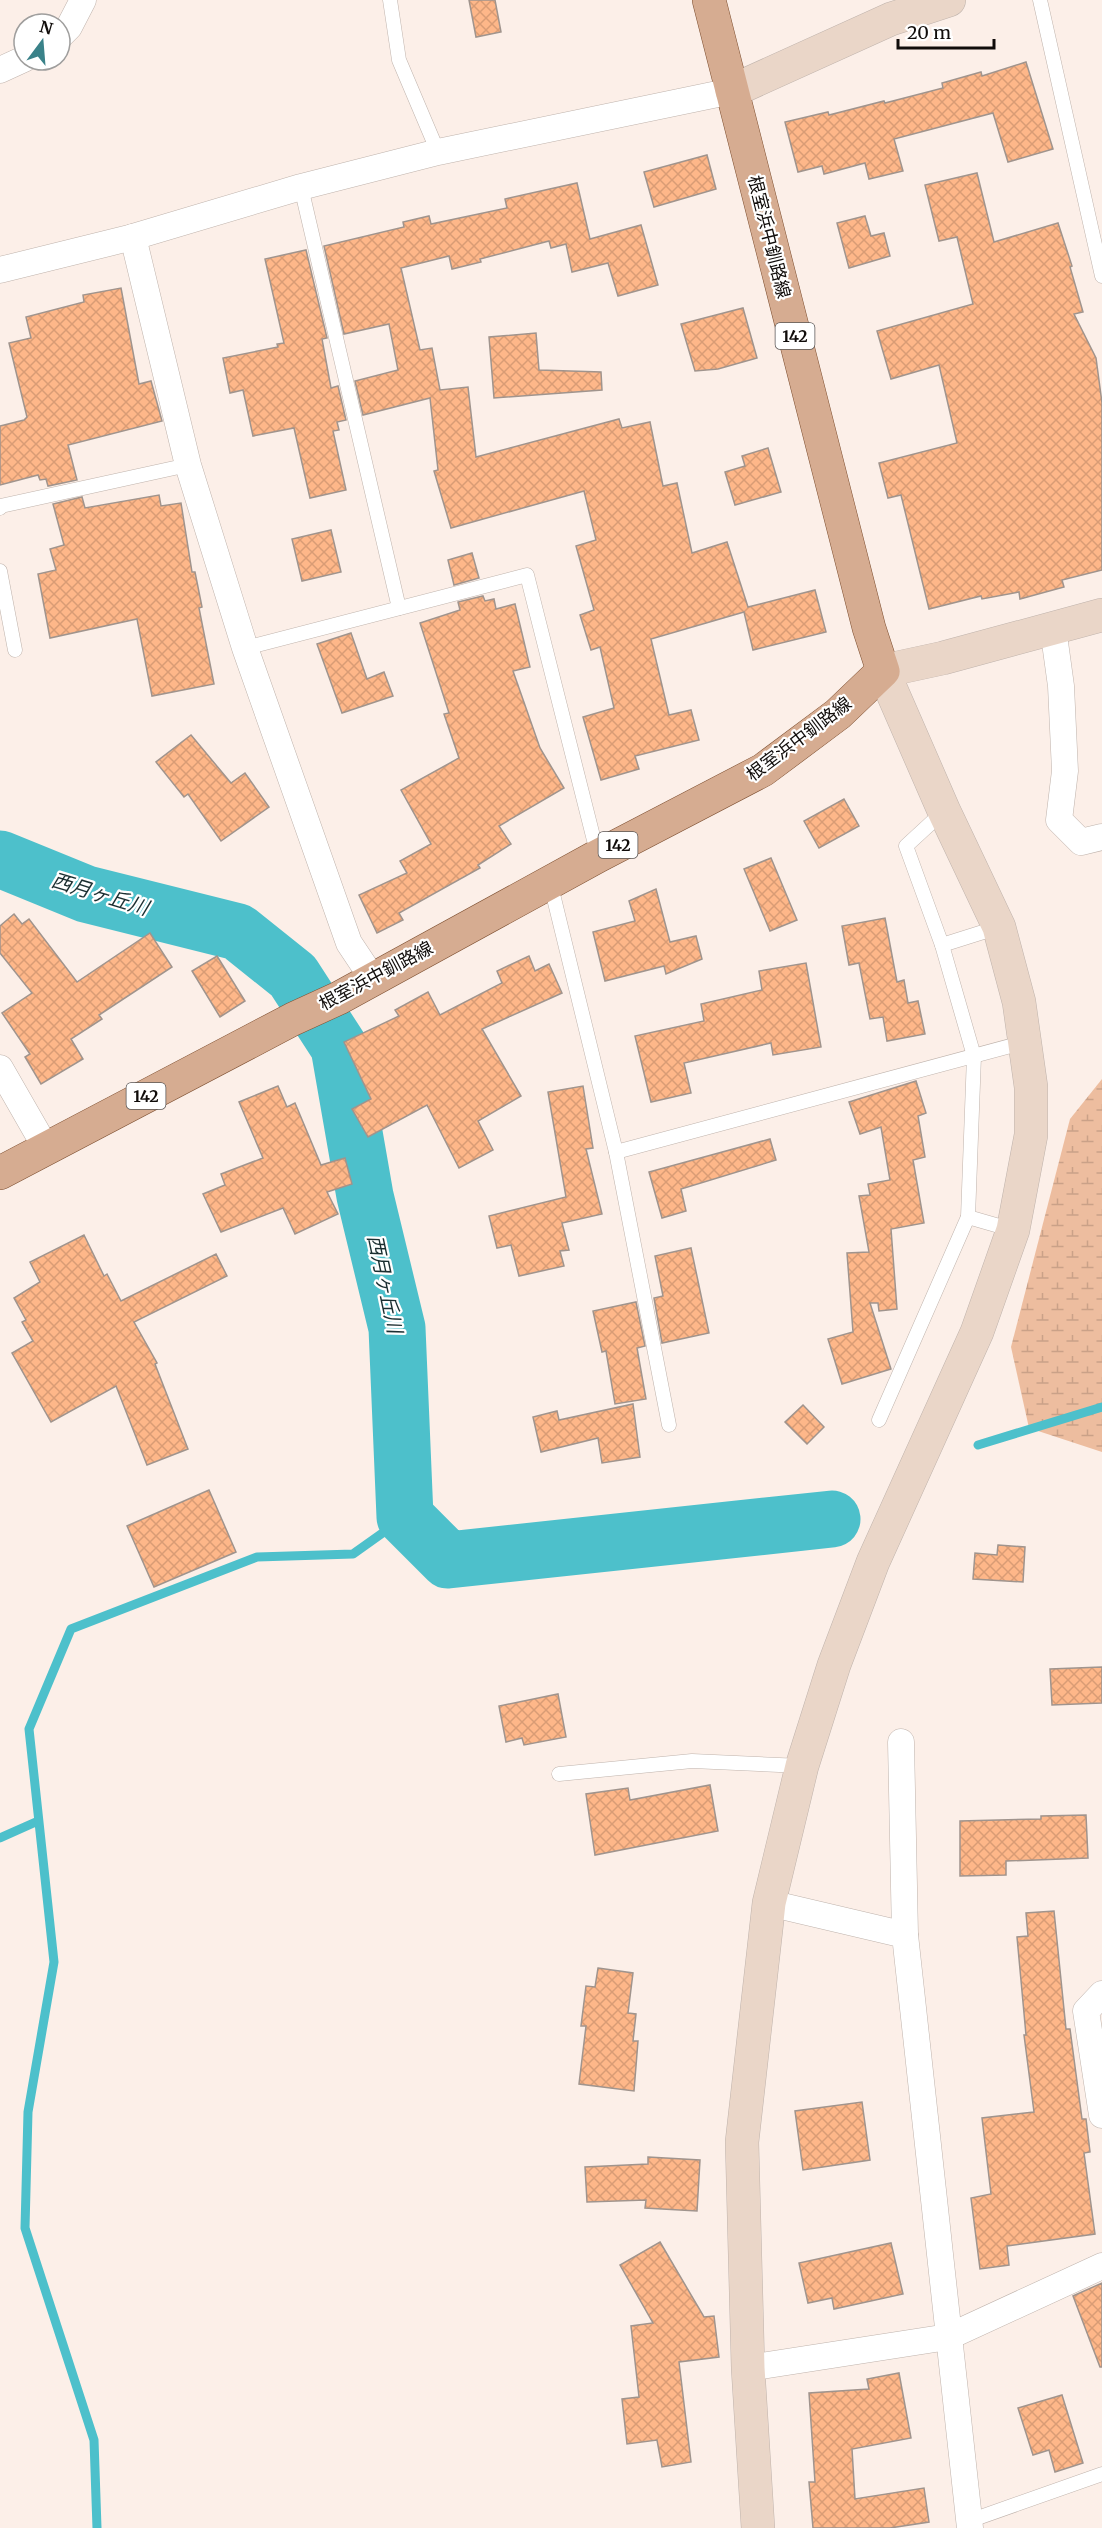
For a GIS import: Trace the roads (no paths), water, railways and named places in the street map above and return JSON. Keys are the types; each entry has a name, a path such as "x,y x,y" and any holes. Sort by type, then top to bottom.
{"main road":[{"name":"根室浜中釧路線","path":"0,1173 293,1019 339,998 598,856 763,770 838,714 883,671 866,617 709,0"}],"street":[{"path":"72,21 83,0"},
{"path":"0,270 133,237 301,187 438,152 732,91 889,14 949,0"},
{"path":"133,237 189,465 245,648 349,943 373,979"},
{"path":"758,2528 748,2368 742,2142 769,1903 802,1766 834,1665 873,1562 977,1332 1013,1230 1030,1135 1031,1087 1025,1042 1019,1002 999,927 944,811 883,671 1102,615"},
{"path":"1053,628 1061,686 1065,771 1059,820 1081,842 1102,837"},
{"path":"0,1068 46,1148"},
{"path":"901,1742 905,1935 969,2524"},
{"path":"769,1903 905,1935"},
{"path":"1102,1994 1086,2011 1102,2115"},
{"path":"748,2368 948,2337 1102,2266"}],"lane":[{"path":"390,0 399,60 438,152"},
{"path":"1040,0 1102,276"},
{"path":"301,187 399,608"},
{"path":"0,508 189,465"},
{"path":"0,571 15,650"},
{"path":"245,648 527,575 598,856"},
{"path":"879,1420 968,1217 974,1056 942,945 906,846 944,811"},
{"path":"550,882 616,1152 669,1425"},
{"path":"942,945 999,927"},
{"path":"616,1152 1025,1042"},
{"path":"968,1217 1013,1230"},
{"path":"559,1774 692,1761 802,1766"},
{"path":"969,2524 1102,2474"}],"waterway":[{"name":"西月ヶ丘川","path":"0,859 86,894 238,932 293,976 339,1047 365,1196 397,1328 405,1517 448,1560 832,1519"},
{"name":"西月ヶ丘川","path":"978,1445 1102,1407"},
{"path":"97,2528 94,2440 25,2228 28,2112 54,1962 29,1729 71,1629 257,1557 353,1554 405,1517"},
{"path":"0,1838 38,1821"}]}
